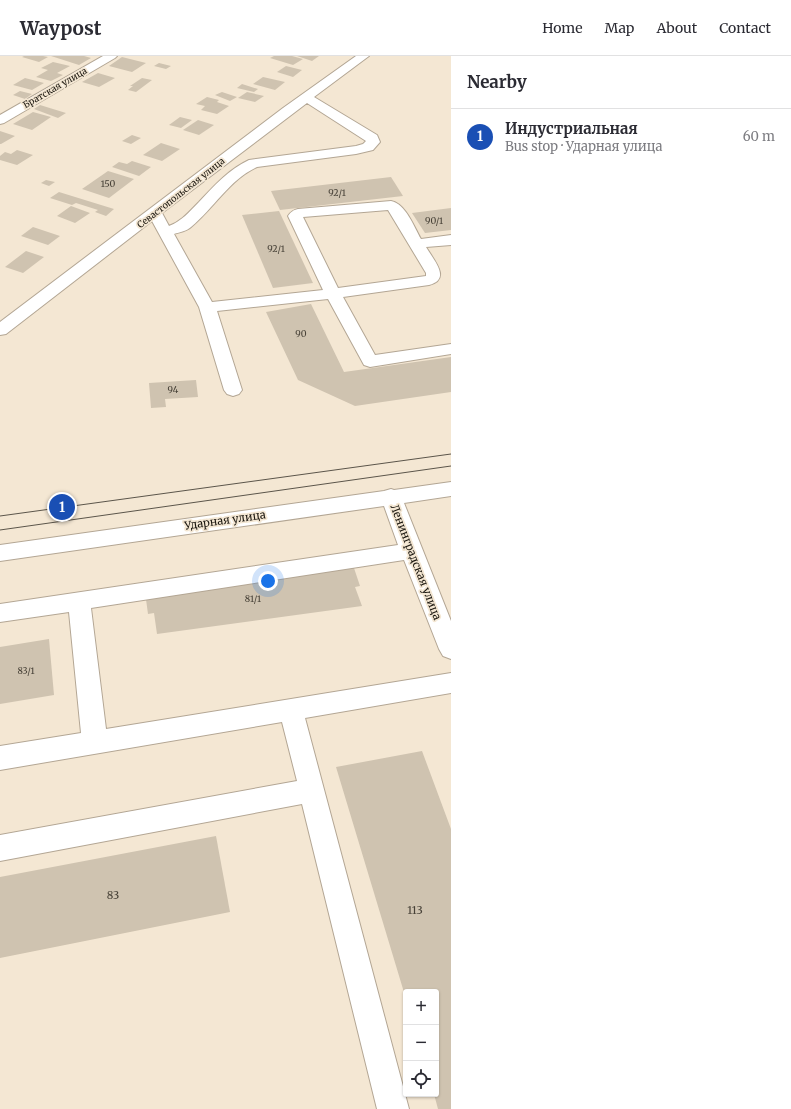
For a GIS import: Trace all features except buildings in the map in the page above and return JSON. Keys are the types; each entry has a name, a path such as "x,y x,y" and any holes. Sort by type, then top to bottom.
{"street":[{"name":"Братская улица","path":"0,120 111,56"},
{"name":"Севастопольская улица","path":"0,330 306,97 354,58"},
{"path":"166,232 185,225 192,219 212,194 243,168 254,163 356,150 368,147 373,142 372,138 306,97"},
{"path":"207,307 333,294 434,278 434,273 417,244 395,208 391,205 298,213 295,216 333,294 370,361 451,349"},
{"path":"155,213 207,307 233,390"},
{"path":"417,244 451,240"},
{"name":"Ударная улица","path":"0,553 391,496 451,489"},
{"name":"Ленинградская улица","path":"391,496 411,551 451,649"},
{"path":"0,613 411,551"},
{"path":"79,601 95,742"},
{"path":"0,758 451,683"},
{"path":"291,710 393,1109"},
{"path":"0,848 312,790"}],"tram line":[{"path":"0,516 451,454"},
{"path":"0,530 451,466"}],"place":[{"name":"Индустриальная","path":"62,507"}]}
